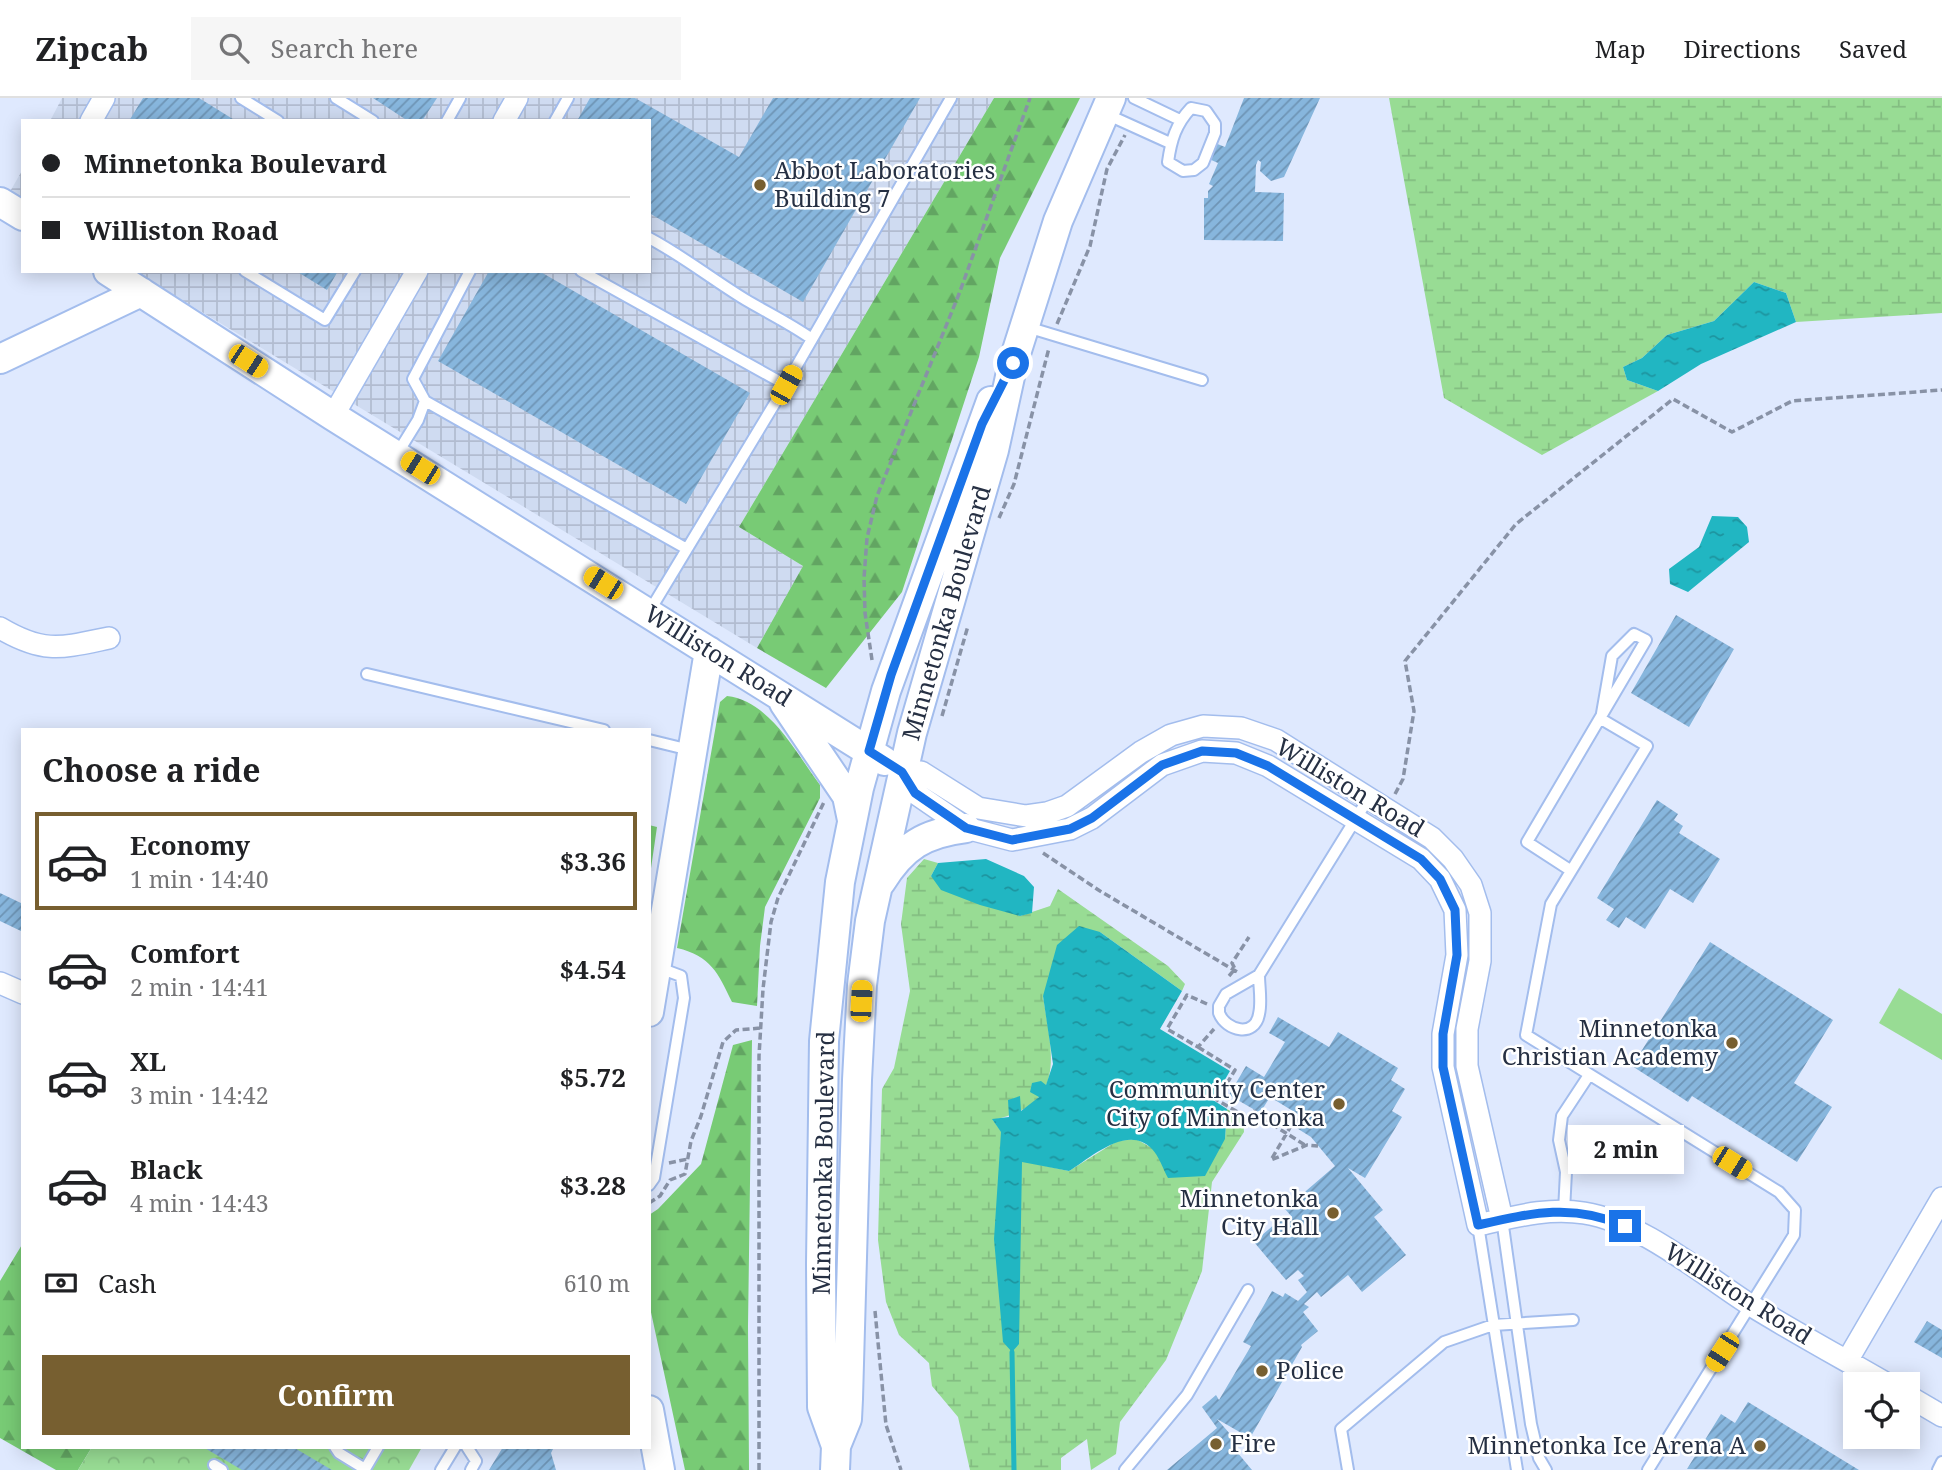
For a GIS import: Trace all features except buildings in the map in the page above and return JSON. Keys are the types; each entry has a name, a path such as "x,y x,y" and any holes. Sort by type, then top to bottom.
{"main road":[{"name":"Minnetonka Boulevard","path":"835,1458 848,1409 856,1080 862,985 876,890 902,772 995,450 1013,363 1058,221 1107,105"},
{"path":"0,202 21,215"},
{"name":"Williston Road","path":"111,273 902,772"},
{"path":"0,359 141,292"},
{"name":"Minnetonka Boulevard","path":"835,1458 822,1407 821,1392 823,1103 826,1009 841,871 889,680 982,424 1013,363"},
{"path":"651,1001 709,651"},
{"path":"778,695 847,796 852,820"},
{"path":"876,890 892,864 922,838 946,830 966,828"},
{"path":"651,1421 660,1470"}],"street":[{"path":"92,119 104,98"},
{"path":"505,119 517,98"},
{"path":"334,416 416,273"},
{"path":"0,628 31,644 51,649 109,638"},
{"name":"Williston Road","path":"902,772 921,772 978,808 1026,816 1067,806 1141,752 1171,735 1203,726 1241,728 1276,740 1432,838 1453,859 1471,885 1480,913 1480,961 1467,1029 1467,1066 1502,1219"},
{"name":"Williston Road","path":"902,772 915,793 966,828 1012,840 1070,829 1092,818 1162,765 1202,751 1236,753 1268,766 1421,859 1440,879 1455,910 1457,955 1443,1034 1443,1067 1478,1225 1538,1212 1564,1211 1608,1219 1641,1233 1751,1305 1865,1372"},
{"path":"0,983 21,992"},
{"path":"1847,1362 1942,1198"},
{"path":"1920,1403 1942,1416"}],"lane":[{"path":"241,98 275,119"},
{"path":"336,98 370,119"},
{"path":"448,119 460,98"},
{"path":"556,119 568,98"},
{"path":"649,612 786,385 951,98"},
{"path":"1134,98 1180,120"},
{"path":"1193,103 1206,111 1215,124 1215,133 1203,163 1194,170 1183,171 1168,162 1170,142 1180,120 1193,103"},
{"path":"1107,105 1130,124 1170,142"},
{"path":"651,239 681,255 812,339"},
{"path":"248,273 325,320 354,273"},
{"path":"469,273 413,379 425,401 687,549"},
{"path":"585,273 786,385"},
{"path":"1024,326 1202,380"},
{"path":"397,454 418,420 425,401"},
{"path":"1570,870 1527,842 1601,719 1646,640 1634,634 1612,656 1601,719"},
{"path":"367,674 596,728"},
{"path":"1601,719 1647,746 1551,904 1526,1035 1779,1192 1795,1210 1794,1235 1648,1470"},
{"path":"651,740 693,751"},
{"path":"1259,975 1257,1021 1246,1029 1232,1028 1222,1020 1219,1006 1226,994 1259,975 1368,799"},
{"path":"651,1182 654,1178 684,998 681,976 657,967"},
{"path":"1564,1211 1566,1171 1559,1140 1562,1116 1589,1075"},
{"path":"1502,1219 1531,1424 1539,1458 1546,1470"},
{"path":"1478,1225 1517,1470"},
{"path":"1125,1470 1188,1395 1248,1290"},
{"path":"1348,1470 1341,1429 1444,1342 1493,1325 1573,1320"},
{"path":"336,1449 339,1454 364,1469 376,1449"},
{"path":"441,1470 454,1449"},
{"path":"468,1449 476,1461 471,1470"},
{"path":"1938,1470 1942,1462"}],"path":[{"path":"872,667 865,613 864,578 867,538 877,496 958,294 1030,98"},
{"path":"998,521 1014,484 1040,374 1053,335 1090,246 1107,169 1130,124"},
{"path":"1396,792 1403,779 1414,710 1405,661 1516,524 1673,399 1732,432 1792,401 1942,390"},
{"path":"940,722 969,625"},
{"path":"760,1470 761,1028 771,922 778,898 826,798"},
{"path":"1034,848 1100,891 1235,969 1248,982"},
{"path":"1209,1004 1187,995 1167,1029 1235,1070 1217,1100 1250,1119 1254,1112 1307,1146"},
{"path":"651,1202 660,1196 670,1180 685,1174 691,1141 723,1042 736,1030 761,1028"},
{"path":"1198,1047 1214,1029"},
{"path":"1298,1121 1295,1119 1271,1160 1307,1146 1318,1146"},
{"path":"875,1310 886,1424 901,1470"}],"shaded area":[{"path":"62,98 994,98 739,527 803,566 757,648 137,273 651,273 651,119 51,119"},
{"path":"21,172 21,203 8,195"}],"green space":[{"path":"994,98 1080,98 1000,258 979,357 902,592 826,688 757,648 803,566 739,527"},
{"path":"1389,98 1942,98 1942,313 1796,322 1786,293 1754,282 1714,321 1667,335 1642,358 1623,367 1627,380 1658,391 1542,455 1444,398"},
{"path":"727,696 742,700 769,718 781,730 820,785 820,798 765,907 757,1006 732,1002 722,982 706,961 689,951 677,948 720,702"},
{"path":"651,826 657,827 651,868"},
{"path":"924,859 938,863 931,876 1020,916 1050,906 1058,889 1168,966 1185,984 1182,991 1100,932 1043,996 1051,1057 1050,1074 1044,1089 1034,1102 1017,1112 993,1120 1022,1161 1069,1171 1117,1141 1136,1139 1152,1148 1225,1139 1227,1109 1243,1119 1244,1132 1212,1182 1202,1271 1166,1360 1120,1422 1116,1454 1091,1470 1087,1439 1061,1458 1061,1470 970,1470 958,1417 932,1386 929,1363 899,1335 886,1302 878,1240 882,1089 894,1068 910,991 901,924 907,878"},
{"path":"1899,988 1942,1014 1942,1060 1879,1023"},
{"path":"752,1040 749,1470 685,1470 651,1312 651,1214 701,1164 733,1045"},
{"path":"21,1246 21,1449 91,1449 78,1470 56,1470 0,1438 0,1281"},
{"path":"91,1449 421,1449 409,1470 78,1470"}],"water":[{"path":"1754,282 1786,293 1796,322 1701,364 1658,391 1627,380 1623,367 1642,358 1667,335 1714,321"},
{"path":"1712,516 1738,517 1747,527 1749,542 1688,592 1670,584 1669,569 1699,547"},
{"path":"986,859 1024,876 1034,887 1032,913 1020,916 980,905 941,890 931,876 938,863"},
{"path":"1079,926 1100,932 1182,991 1160,1029 1230,1071 1213,1100 1227,1109 1225,1139 1205,1176 1168,1178 1152,1149 1142,1142 1132,1140 1109,1145 1069,1171 1022,1162 1019,1344 1012,1352 1003,1342 994,1239 1001,1132 992,1119 1009,1117 1008,1100 1020,1096 1021,1111 1039,1097 1030,1092 1032,1083 1041,1081 1046,1085 1053,1064 1043,996 1057,945"}],"waterway":[{"path":"1012,1352 1014,1470"}],"place":[{"name":"Abbot Laboratories Building 7","path":"760,185"},
{"name":"Minnetonka Christian Academy","path":"1732,1043"},
{"name":"Community Center City of Minnetonka","path":"1339,1104"},
{"name":"Minnetonka City Hall","path":"1333,1213"},
{"name":"Police","path":"1262,1371"},
{"name":"Fire","path":"1216,1444"},
{"name":"Minnetonka Ice Arena A","path":"1760,1446"}],"route":[{"path":"1013,363 982,424 891,675 869,751 902,772 915,793 966,828 1012,840 1070,829 1092,818 1162,765 1202,751 1236,753 1268,766 1421,859 1440,879 1455,910 1457,955 1443,1034 1443,1067 1478,1225 1538,1212 1564,1211 1586,1213 1625,1226"}]}
